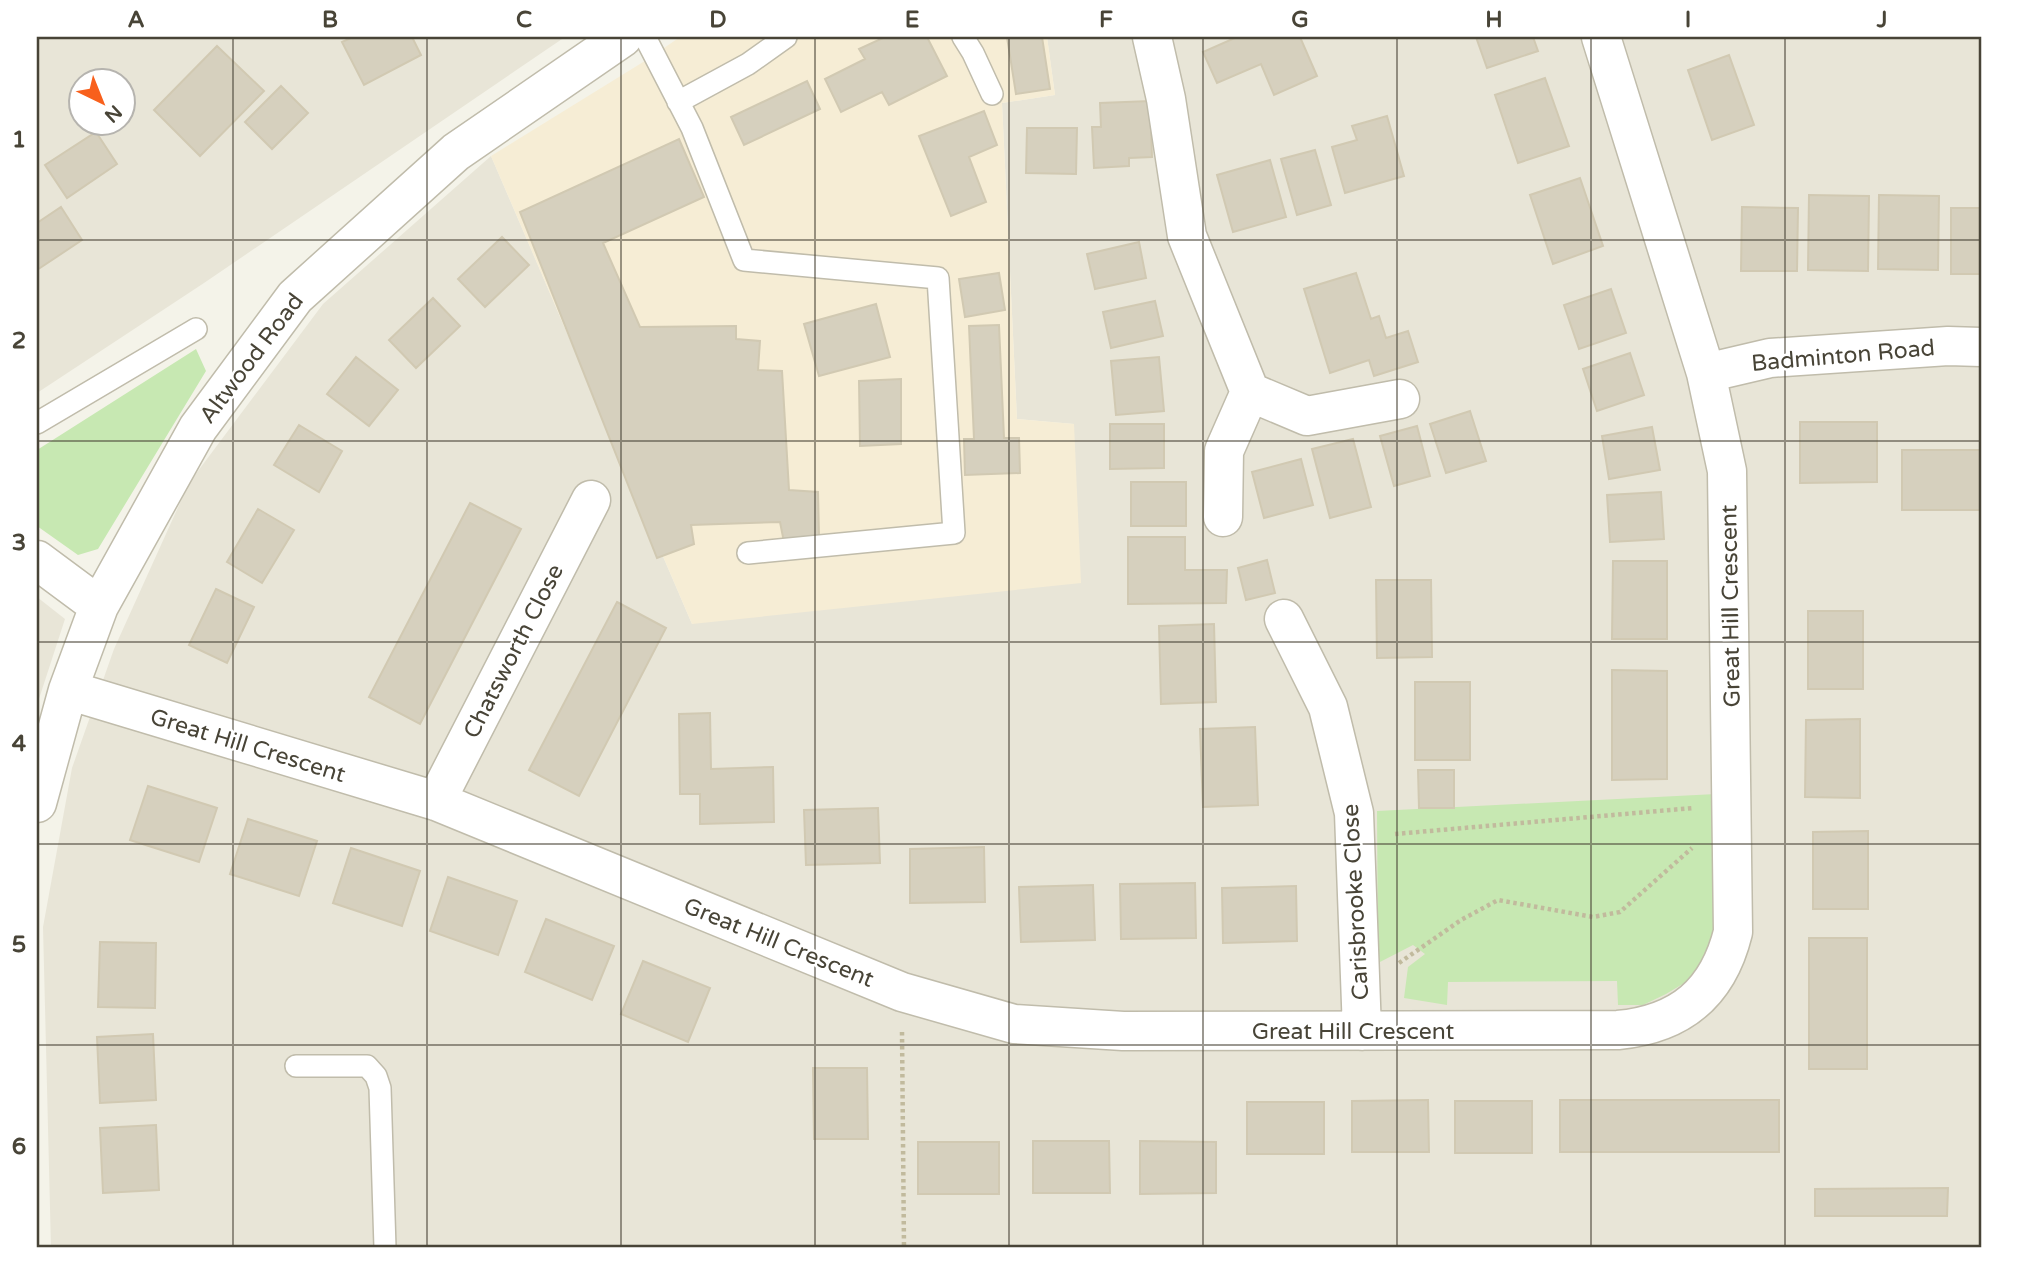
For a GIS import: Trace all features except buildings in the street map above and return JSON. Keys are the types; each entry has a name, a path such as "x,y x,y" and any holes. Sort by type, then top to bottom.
{"street":[{"name":"Altwood Road","path":"37,803 68,690 99,606 198,428 295,297 456,152 623,37"},
{"path":"1152,37 1166,99 1187,236 1250,392 1307,416 1400,399"},
{"name":"Great Hill Crescent","path":"68,690 436,801 902,992 1014,1024 1123,1031 1618,1030 1643,1027 1665,1020 1687,1008 1705,991 1718,974 1728,953 1733,932 1727,471 1706,373 1601,37"},
{"name":"Badminton Road","path":"1706,373 1770,358 1948,346 1981,347"},
{"path":"1223,517 1224,451 1250,392"},
{"name":"Chatsworth Close","path":"436,801 591,500"},
{"path":"37,560 99,606"},
{"name":"Carisbrooke Close","path":"1284,619 1328,707 1354,813 1362,1031"}],"lane":[{"path":"645,37 692,128 744,260 938,278 954,533 748,553"},
{"path":"678,102 748,64 786,37"},
{"path":"962,37 973,53 992,94"},
{"path":"37,424 196,329"},
{"path":"296,1066 367,1066 376,1076 380,1088 385,1248"}],"path":[{"path":"1356,838 1733,803"},
{"path":"1361,989 1461,920 1498,900 1593,917 1620,912 1694,846"},
{"path":"902,992 904,1248"}],"shaded area":[{"path":"37,37 565,37 204,283 37,393"},
{"path":"680,37 1047,37 1055,95 1002,103 1017,419 1074,424 1081,583 692,624 491,156"},
{"path":"1047,37 1981,37 1981,1248 51,1248 43,927 72,768 114,649 189,483 323,304 491,156 692,624 1074,424 1017,419 1002,103 1055,95"},
{"path":"37,597 65,619 37,705"}],"green space":[{"path":"196,349 206,371 98,549 78,555 37,526 37,450"},
{"path":"1716,794 1717,929 1707,956 1686,982 1666,994 1643,1005 1618,1005 1617,981 1448,982 1447,1005 1404,998 1408,967 1425,954 1413,945 1378,963 1377,811"}]}
